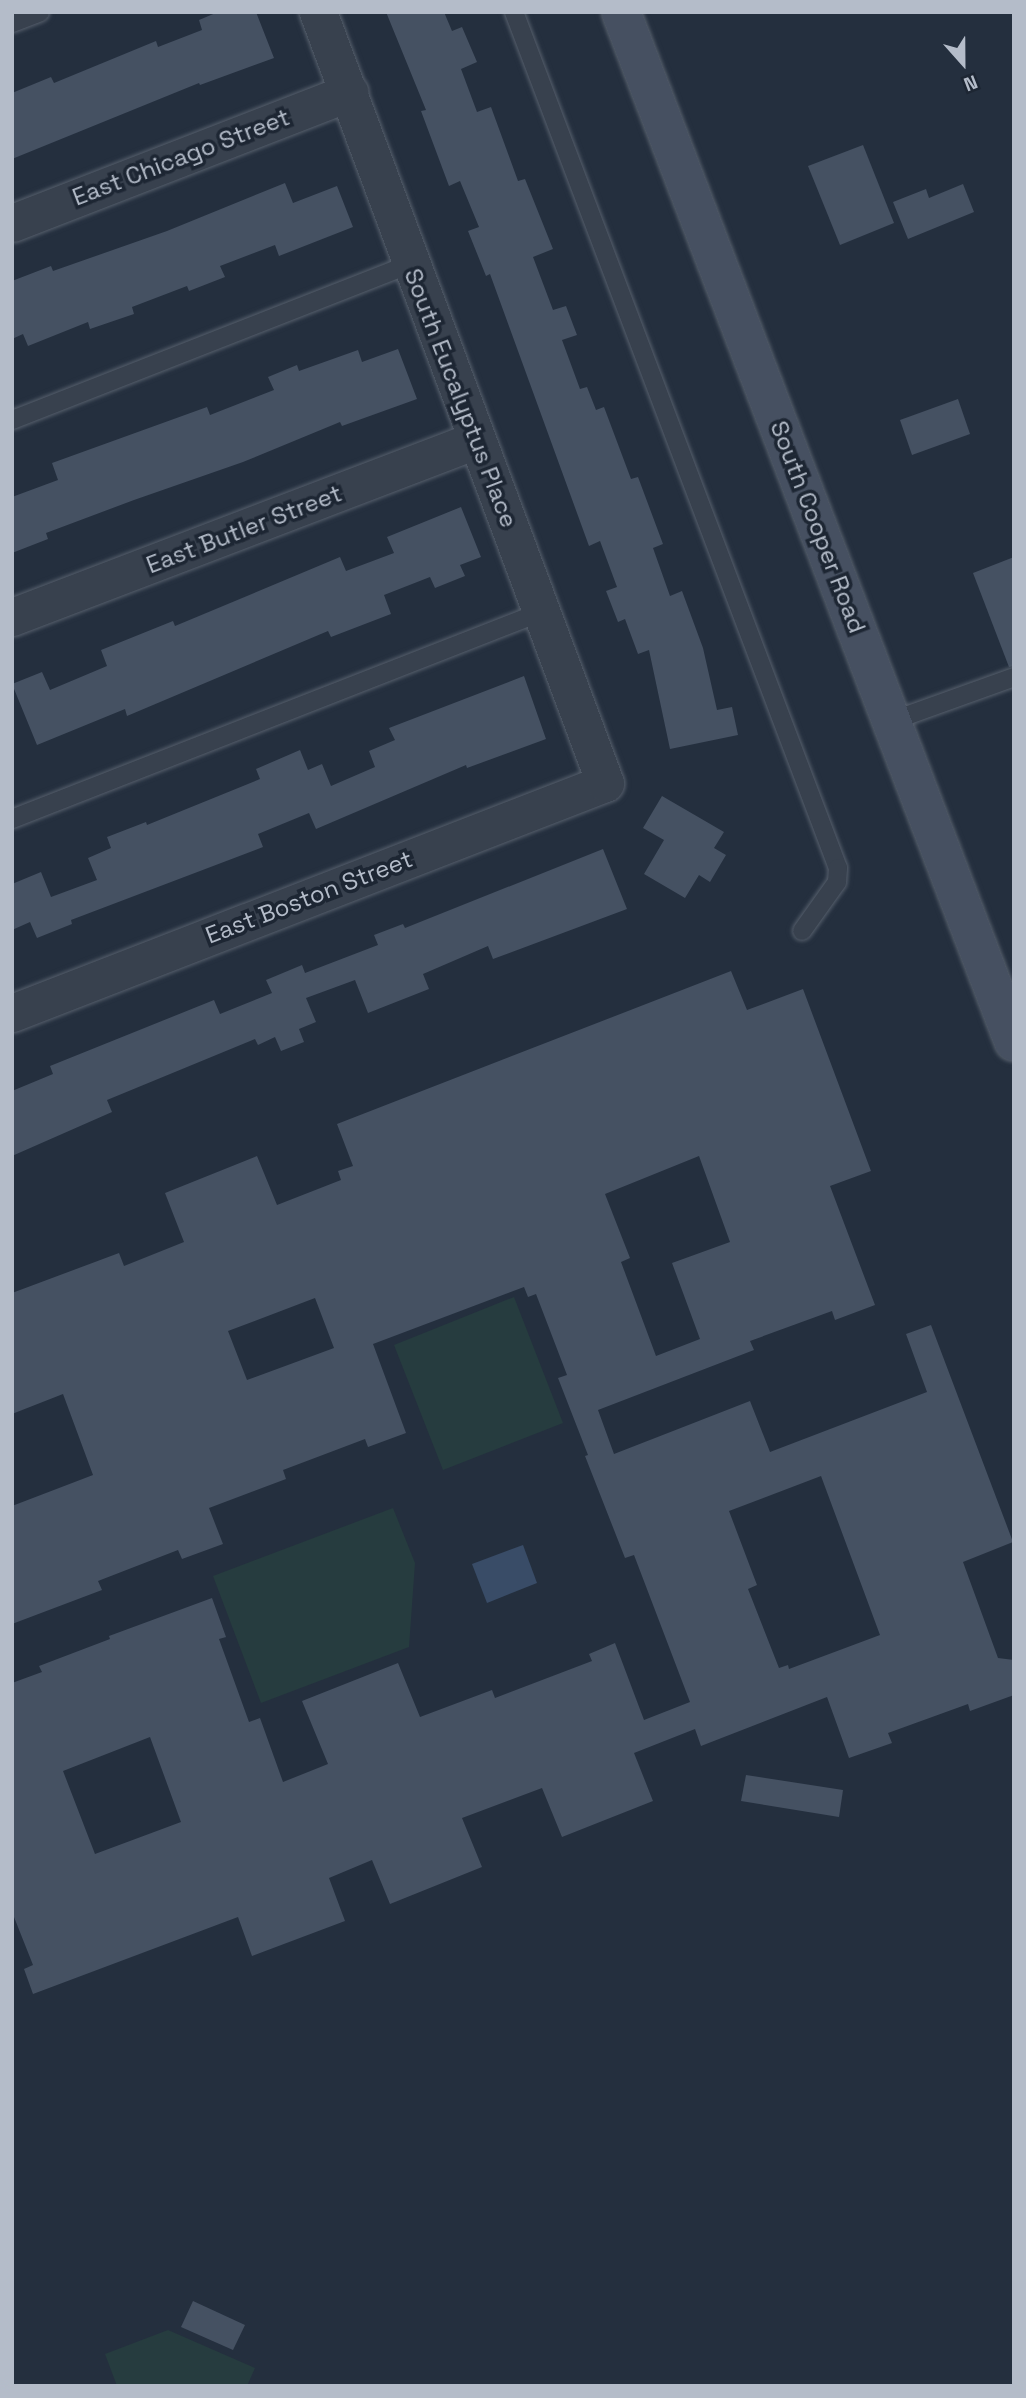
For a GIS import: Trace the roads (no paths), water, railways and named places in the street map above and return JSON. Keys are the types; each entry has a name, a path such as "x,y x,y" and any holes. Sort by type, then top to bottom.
{"main road":[{"name":"South Cooper Road","path":"621,12 1014,1042"}],"street":[{"name":"South Eucalyptus Place","path":"318,12 605,783"},
{"name":"East Chicago Street","path":"12,223 349,92"},
{"name":"East Butler Street","path":"12,618 477,440"},
{"name":"East Boston Street","path":"12,1013 605,783"}],"lane":[{"path":"12,23 40,12"},
{"path":"514,12 838,868 837,882 802,931"},
{"path":"12,420 411,264"},
{"path":"12,818 541,612"},
{"path":"892,721 1014,677"}],"water":[{"path":"523,1545 537,1583 487,1603 472,1564"}]}
